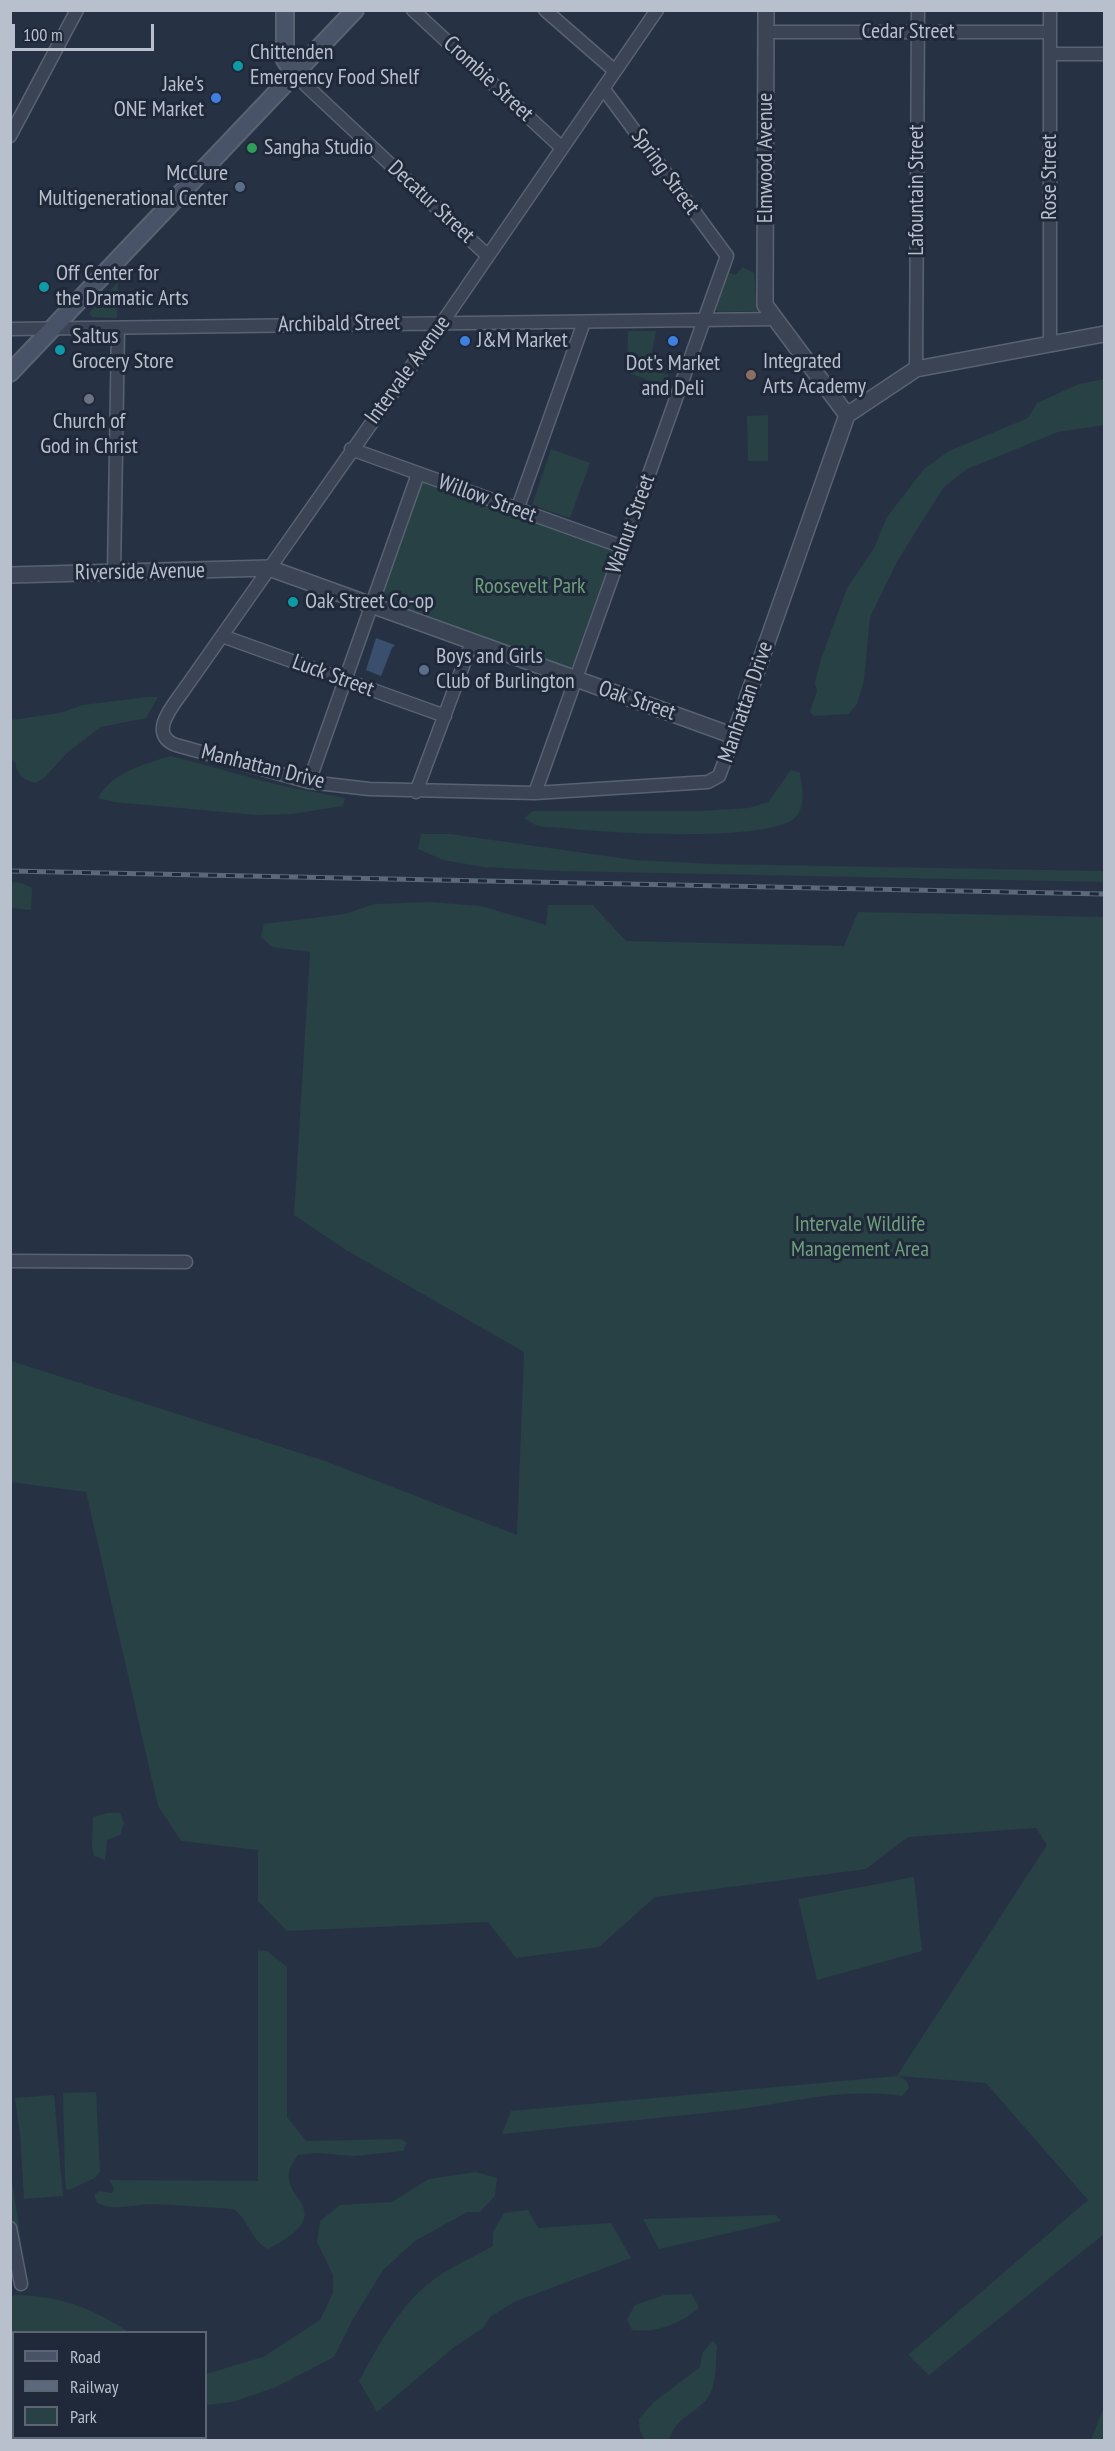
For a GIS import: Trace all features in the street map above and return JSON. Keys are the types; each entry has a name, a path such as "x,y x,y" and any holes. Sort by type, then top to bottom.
{"main road":[{"path":"285,10 285,60 295,75"},
{"path":"10,373 355,10"}],"street":[{"path":"10,136 77,10"},
{"name":"Crombie Street","path":"413,10 562,148"},
{"path":"545,10 615,71"},
{"name":"Intervale Avenue","path":"162,730 166,716 351,449 442,323 657,10"},
{"name":"Elmwood Avenue","path":"766,10 765,305 775,319"},
{"name":"Lafountain Street","path":"916,369 918,10"},
{"name":"Rose Street","path":"1050,10 1050,344"},
{"name":"Cedar Street","path":"766,32 1050,32"},
{"path":"1050,54 1104,54"},
{"name":"Decatur Street","path":"295,75 488,255"},
{"name":"Spring Street","path":"603,88 727,256"},
{"name":"Walnut Street","path":"535,794 727,256"},
{"path":"775,319 847,415 916,369 1104,334"},
{"name":"Archibald Street","path":"10,329 775,319"},
{"path":"517,510 585,322"},
{"path":"114,573 118,328"},
{"name":"Manhattan Drive","path":"162,730 165,738 176,745 309,782 353,788 417,792 535,794 708,782 716,779 722,771 847,415"},
{"name":"Willow Street","path":"351,449 623,547"},
{"path":"309,782 418,474"},
{"name":"Riverside Avenue","path":"10,575 269,568"},
{"name":"Oak Street","path":"269,568 734,736"},
{"name":"Luck Street","path":"222,636 445,716"},
{"path":"417,792 472,642"},
{"path":"10,1261 186,1262"},
{"path":"10,2228 21,2284"}],"green space":[{"path":"743,267 754,273 757,311 719,312 716,310 728,272 735,275"},
{"path":"118,282 117,318 92,317 89,313"},
{"path":"628,331 656,331 649,369 669,375 666,387 627,372"},
{"path":"1104,379 1104,425 1058,432 967,469 943,488 898,560 870,617 864,680 857,704 849,714 814,716 810,712 817,691 815,683 821,659 847,588 874,548 887,517 924,469 949,451 1028,418 1037,403 1079,384"},
{"path":"768,415 768,461 748,461 747,416"},
{"path":"551,449 590,463 570,518 532,505"},
{"name":"Roosevelt Park","path":"422,480 614,550 571,669 378,597"},
{"path":"158,697 146,718 101,727 68,752 44,778 35,783 21,776 15,762 11,760 11,720 60,713 83,705"},
{"path":"171,756 279,785 345,798 343,806 292,814 257,815 114,802 98,798 104,789 120,775"},
{"path":"791,770 800,773 802,805 797,816 792,820 774,827 716,834 613,832 542,827 524,818 533,811 701,811 749,808 768,802"},
{"path":"421,834 450,834 634,860 713,864 1104,871 1104,882 560,871 484,867 443,860 418,849"},
{"path":"11,882 22,883 32,888 31,910 11,908"},
{"name":"Intervale Wildlife Management Area","path":"429,902 481,906 546,925 548,905 593,905 626,941 844,946 858,912 1104,917 1104,2234 929,2375 908,2355 1088,2200 986,2083 899,2076 907,2081 909,2088 902,2096 860,2093 734,2110 502,2134 511,2111 897,2076 1047,1845 1036,1828 908,1837 866,1869 655,1897 599,1947 516,1958 488,1922 287,1931 258,1901 258,1850 181,1841 158,1806 86,1492 11,1482 11,1361 325,1461 517,1535 524,1352 346,1250 294,1215 310,952 272,947 261,937 264,924 345,914 375,904"},
{"path":"107,1813 120,1813 124,1823 120,1835 107,1840 105,1860 94,1856 93,1817"},
{"path":"914,1877 922,1951 817,1980 798,1899"},
{"path":"258,1950 267,1951 287,1967 287,2117 306,2141 401,2139 407,2143 403,2151 354,2156 316,2153 298,2155 290,2168 289,2178 304,2210 304,2217 302,2223 292,2234 268,2249 257,2240 243,2218 233,2209 153,2204 111,2207 97,2203 94,2195 99,2191 112,2193 114,2188 109,2180 258,2181"},
{"path":"96,2092 100,2171 95,2178 69,2190 66,2189 65,2179 63,2093"},
{"path":"54,2095 63,2196 24,2199 15,2098"},
{"path":"10,2167 25,2268 15,2273 10,2272"},
{"path":"476,2172 497,2178 495,2196 480,2212 467,2212 415,2241 383,2270 353,2319 334,2357 276,2387 233,2402 207,2405 207,2374 263,2357 320,2320 333,2293 333,2275 317,2242 320,2221 340,2205 392,2202 429,2179"},
{"path":"528,2210 538,2228 611,2223 631,2258 514,2302 490,2317 484,2327 453,2348 377,2412 359,2381 393,2323 426,2285 493,2246 493,2232 504,2213"},
{"path":"776,2215 781,2221 659,2249 643,2219"},
{"path":"692,2294 699,2308 684,2319 659,2329 632,2330 627,2319 635,2305 664,2295"},
{"path":"14,2295 31,2296 74,2304 127,2331 12,2331 12,2362 10,2360 10,2299"},
{"path":"713,2341 717,2346 716,2367 710,2395 680,2421 669,2440 645,2440 640,2431 639,2419 653,2403 700,2367 703,2352"},
{"path":"1104,2407 1104,2440 1091,2440"}],"water":[{"path":"376,638 395,645 381,676 366,670"}],"railway":[{"path":"10,871 1104,894"}],"place":[{"name":"Chittenden Emergency Food Shelf","path":"238,66"},
{"name":"Jake's ONE Market","path":"216,98"},
{"name":"Sangha Studio","path":"252,148"},
{"name":"McClure Multigenerational Center","path":"240,187"},
{"name":"Off Center for the Dramatic Arts","path":"44,287"},
{"name":"J&M Market","path":"465,341"},
{"name":"Dot's Market and Deli","path":"673,341"},
{"name":"Saltus Grocery Store","path":"60,350"},
{"name":"Integrated Arts Academy","path":"751,375"},
{"name":"Church of God in Christ","path":"89,399"},
{"name":"Oak Street Co-op","path":"293,602"},
{"name":"Boys and Girls Club of Burlington","path":"424,670"}]}
